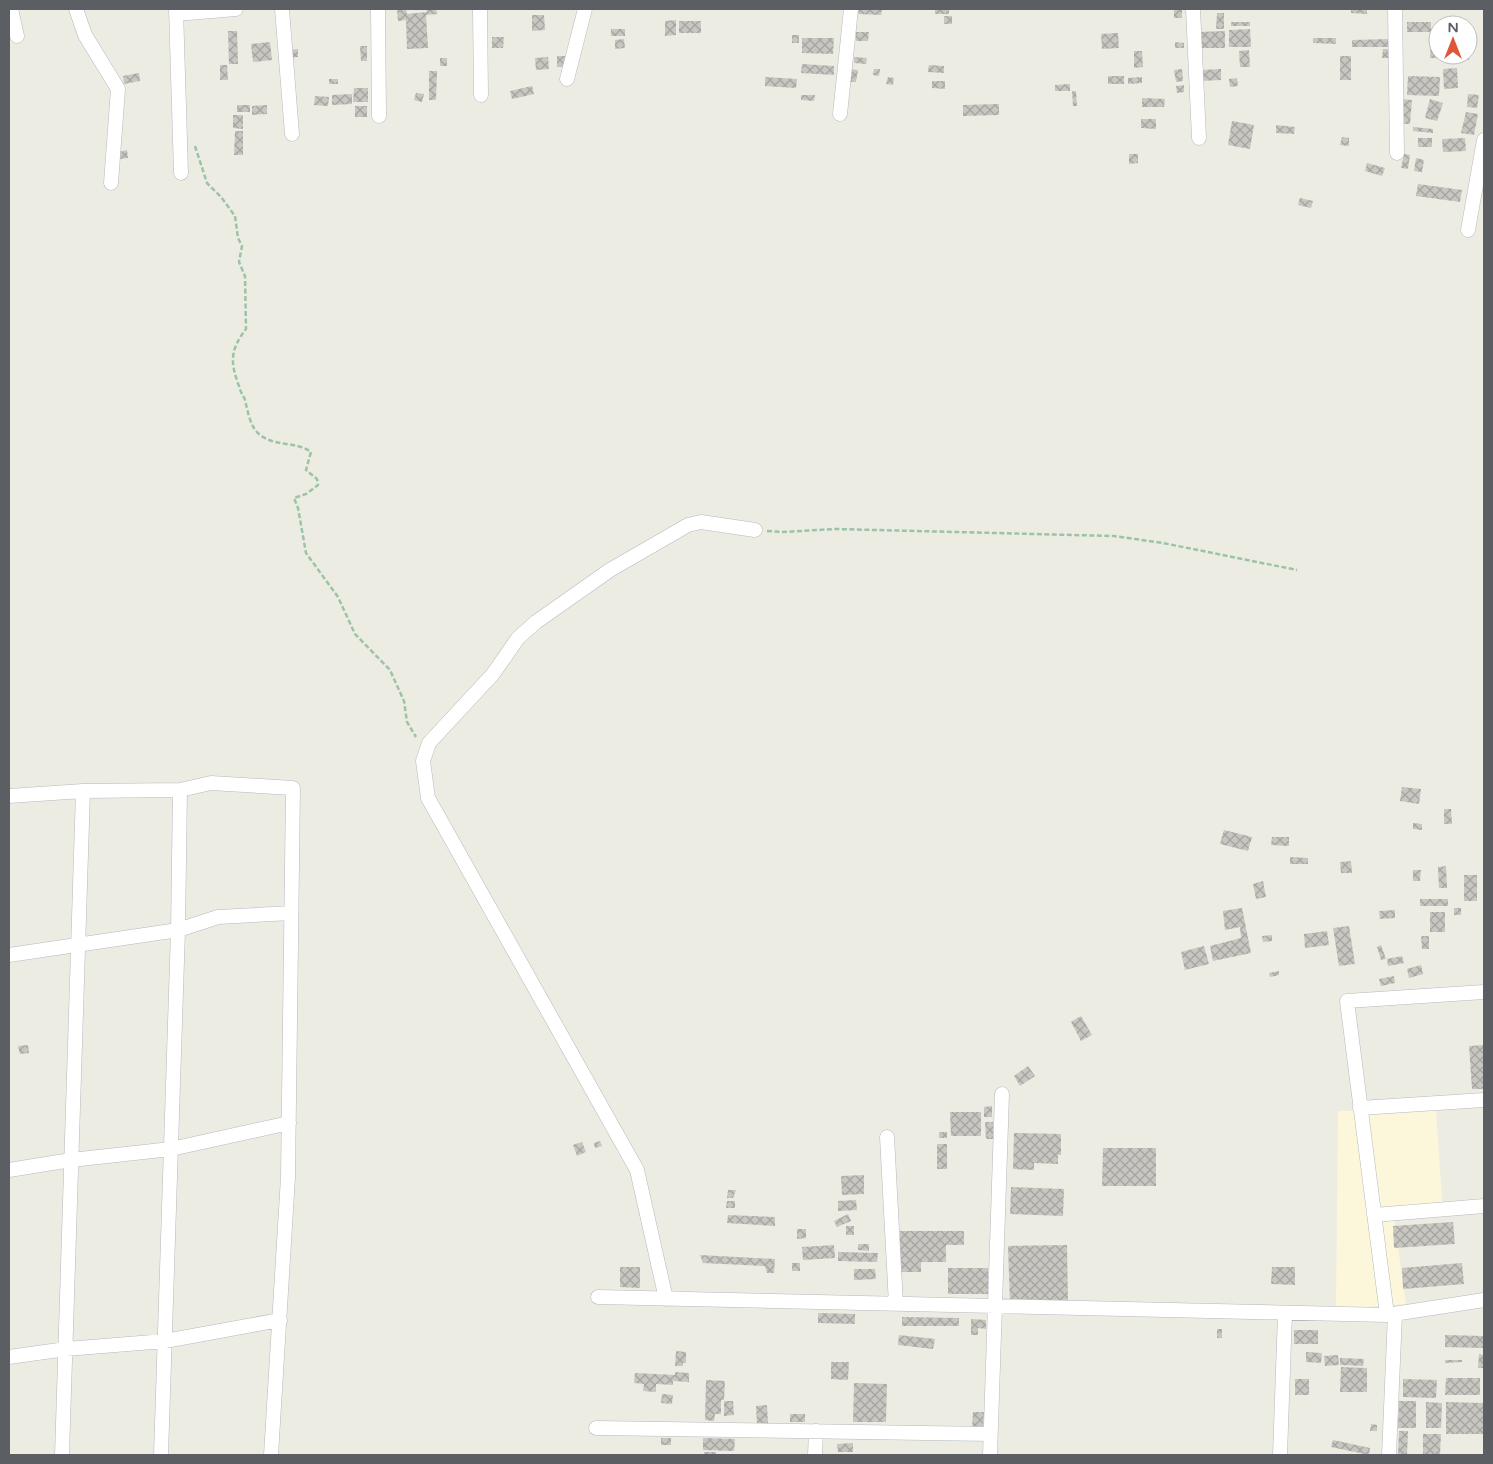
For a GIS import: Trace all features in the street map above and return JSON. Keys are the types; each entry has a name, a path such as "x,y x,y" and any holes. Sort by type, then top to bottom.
{"street":[{"path":"11,9 17,36"},
{"path":"76,9 85,35 118,89 112,183"},
{"path":"180,173 176,11 236,9"},
{"path":"282,9 292,134"},
{"path":"378,9 379,116"},
{"path":"480,9 480,96"},
{"path":"567,79 585,9"},
{"path":"840,114 851,9"},
{"path":"1193,9 1199,138"},
{"path":"1394,9 1398,153"},
{"path":"1468,230 1484,140"},
{"path":"666,1298 637,1170 428,798 423,761 429,743 493,674 518,638 536,622 610,570 688,525 701,522 755,530"},
{"path":"9,796 83,791 180,790 211,783 292,788 288,1177 271,1455"},
{"path":"161,1455 178,930 180,790"},
{"path":"62,1455 83,791"},
{"path":"9,955 78,943 178,930 218,917 291,913"},
{"path":"1389,1455 1391,1314 1374,1214 1347,1001 1484,992"},
{"path":"990,1455 1002,1094"},
{"path":"1360,1108 1484,1100"},
{"path":"9,1170 71,1160 171,1149 289,1123"},
{"path":"887,1137 896,1304"},
{"path":"1374,1214 1484,1206"},
{"path":"598,1297 1391,1314 1484,1300"},
{"path":"1280,1455 1286,1313"},
{"path":"9,1357 66,1349 165,1341 280,1320"},
{"path":"596,1428 990,1434"},
{"path":"816,1432 816,1455"}],"path":[{"path":"193,141 207,183 221,197 234,216 238,238 242,246 239,262 245,276 246,329 236,343 232,367 244,397 249,419 259,434 273,442 303,446 311,452 306,470 317,479 318,485 306,494 294,498 298,508 306,553 338,597 355,634 390,670 404,701 407,722 425,754"},
{"path":"755,530 783,532 834,529 1114,536 1163,542 1297,570"}],"shaded area":[{"path":"1436,1110 1443,1215 1394,1219 1406,1304 1336,1309 1338,1111"}],"building":[{"path":"406,9 407,14 427,12 426,9 436,9 437,14 426,15 428,48 407,49 406,20 398,21 397,10"},
{"path":"859,9 882,9 881,15 858,14"},
{"path":"935,9 949,9 949,14 935,14"},
{"path":"1351,9 1367,9 1367,14 1351,13"},
{"path":"1174,10 1182,10 1182,18 1174,18"},
{"path":"1217,13 1224,13 1224,29 1216,29"},
{"path":"532,15 544,15 545,30 532,31"},
{"path":"944,16 952,16 952,24 944,24"},
{"path":"676,20 676,35 665,36 665,21"},
{"path":"679,21 701,21 701,33 679,33"},
{"path":"1231,22 1250,22 1250,26 1231,26"},
{"path":"1407,22 1428,22 1428,32 1407,32"},
{"path":"611,29 625,29 625,36 611,36"},
{"path":"1250,29 1251,47 1229,47 1229,30"},
{"path":"228,31 237,31 238,64 229,64"},
{"path":"1225,31 1225,48 1200,48 1199,32"},
{"path":"856,32 869,32 868,41 856,41"},
{"path":"1118,33 1119,48 1102,49 1101,34"},
{"path":"792,35 799,35 799,43 792,43"},
{"path":"492,37 504,37 503,48 492,48"},
{"path":"802,38 834,38 833,54 802,53"},
{"path":"1313,38 1336,38 1336,44 1313,43"},
{"path":"624,39 625,48 615,49 615,40"},
{"path":"1390,39 1390,47 1352,47 1352,40"},
{"path":"270,42 272,60 253,62 251,44"},
{"path":"1175,42 1184,43 1184,48 1175,48"},
{"path":"360,46 367,46 367,61 361,61"},
{"path":"298,49 298,57 289,58 289,50"},
{"path":"1383,49 1390,49 1389,58 1382,58"},
{"path":"1249,50 1250,67 1240,67 1239,51"},
{"path":"1134,51 1142,51 1143,67 1134,68"},
{"path":"557,56 573,56 573,67 557,67"},
{"path":"1340,56 1351,56 1351,80 1340,80"},
{"path":"548,57 549,69 536,70 535,58"},
{"path":"854,57 867,58 866,64 854,63"},
{"path":"440,58 447,58 447,66 440,66"},
{"path":"802,64 834,66 834,75 801,73"},
{"path":"220,65 227,65 228,80 220,80"},
{"path":"929,65 944,66 944,73 928,72"},
{"path":"1457,68 1458,88 1444,89 1443,69"},
{"path":"851,69 858,70 856,82 850,82"},
{"path":"874,69 880,69 879,76 873,75"},
{"path":"1182,69 1183,81 1176,82 1174,70"},
{"path":"1221,69 1221,80 1201,81 1201,70"},
{"path":"429,71 437,71 436,100 429,100"},
{"path":"139,73 140,81 124,84 123,76"},
{"path":"1108,76 1124,76 1124,84 1108,84"},
{"path":"1408,76 1440,77 1439,96 1407,95"},
{"path":"765,77 797,79 796,88 765,86"},
{"path":"888,77 894,78 893,85 886,84"},
{"path":"1142,77 1142,83 1128,84 1128,78"},
{"path":"1237,78 1238,86 1230,87 1229,79"},
{"path":"329,79 338,79 338,84 329,84"},
{"path":"932,81 945,81 945,89 932,88"},
{"path":"1070,84 1070,91 1055,91 1055,85"},
{"path":"1184,85 1184,92 1177,93 1176,86"},
{"path":"532,86 534,94 512,99 510,91"},
{"path":"354,88 368,88 368,102 353,102"},
{"path":"1072,91 1076,91 1077,106 1073,106"},
{"path":"416,93 424,94 422,102 414,100"},
{"path":"352,94 352,104 332,105 332,95"},
{"path":"1468,94 1479,95 1477,108 1467,107"},
{"path":"801,95 815,95 814,101 801,100"},
{"path":"315,96 329,97 328,106 314,105"},
{"path":"1142,98 1165,99 1164,107 1142,107"},
{"path":"1401,99 1412,100 1410,124 1399,124"},
{"path":"1430,99 1443,103 1437,121 1425,118"},
{"path":"999,104 999,115 963,116 963,105"},
{"path":"237,105 250,105 250,112 237,112"},
{"path":"267,105 267,114 252,115 252,106"},
{"path":"355,106 367,106 367,117 355,117"},
{"path":"1466,112 1478,114 1474,135 1461,133"},
{"path":"233,115 243,115 243,129 233,128"},
{"path":"1141,119 1156,119 1156,129 1141,128"},
{"path":"1232,121 1254,125 1250,149 1228,145"},
{"path":"1276,125 1295,127 1294,134 1276,133"},
{"path":"1413,127 1433,129 1433,133 1413,131"},
{"path":"235,131 243,131 243,155 234,155"},
{"path":"1342,137 1349,138 1349,146 1340,145"},
{"path":"1418,138 1432,138 1432,147 1418,147"},
{"path":"1465,138 1466,151 1443,152 1442,139"},
{"path":"127,150 128,158 120,159 118,152"},
{"path":"1129,154 1138,154 1138,163 1129,164"},
{"path":"1404,154 1410,155 1408,169 1401,168"},
{"path":"1416,158 1424,160 1422,172 1414,171"},
{"path":"1367,163 1385,168 1382,176 1365,171"},
{"path":"1418,184 1462,190 1460,202 1416,196"},
{"path":"1300,198 1313,201 1311,208 1298,205"},
{"path":"1402,787 1421,789 1419,804 1400,801"},
{"path":"1444,809 1451,809 1452,824 1444,824"},
{"path":"1413,823 1422,824 1422,830 1413,829"},
{"path":"1224,830 1252,837 1248,851 1220,844"},
{"path":"1272,837 1289,837 1289,846 1271,845"},
{"path":"1290,857 1308,858 1308,864 1290,864"},
{"path":"1351,861 1352,873 1341,873 1340,862"},
{"path":"1446,866 1447,888 1439,888 1438,867"},
{"path":"1413,870 1421,870 1420,881 1413,881"},
{"path":"1464,875 1477,875 1477,901 1464,901"},
{"path":"1263,881 1266,897 1256,899 1253,884"},
{"path":"1420,899 1448,899 1448,906 1420,906"},
{"path":"1242,908 1251,953 1213,961 1210,946 1241,938 1240,927 1225,930 1223,911"},
{"path":"1454,908 1461,908 1461,915 1454,915"},
{"path":"1395,910 1395,918 1380,919 1379,911"},
{"path":"1430,912 1445,912 1445,932 1430,932"},
{"path":"1349,926 1355,964 1339,966 1333,928"},
{"path":"1327,931 1329,945 1305,948 1304,934"},
{"path":"1272,935 1272,941 1263,942 1262,936"},
{"path":"1421,936 1429,936 1429,949 1422,949"},
{"path":"1381,945 1386,959 1381,960 1377,947"},
{"path":"1204,946 1209,964 1185,970 1181,952"},
{"path":"1402,956 1404,963 1388,966 1387,959"},
{"path":"1421,965 1423,974 1409,978 1407,969"},
{"path":"1279,971 1279,975 1270,977 1269,973"},
{"path":"1394,976 1395,983 1381,986 1379,979"},
{"path":"1081,1016 1092,1035 1081,1041 1071,1022"},
{"path":"28,1045 29,1053 20,1054 18,1046"},
{"path":"1484,1045 1484,1089 1472,1089 1469,1046"},
{"path":"1028,1066 1035,1076 1020,1086 1014,1076"},
{"path":"992,1106 992,1117 984,1117 984,1107"},
{"path":"950,1112 981,1112 981,1136 951,1136"},
{"path":"985,1122 993,1122 993,1139 986,1139"},
{"path":"939,1132 947,1132 947,1138 939,1138"},
{"path":"1014,1133 1061,1134 1061,1155 1058,1155 1058,1164 1034,1163 1034,1170 1013,1169"},
{"path":"600,1141 602,1146 595,1148 594,1143"},
{"path":"582,1142 586,1152 577,1156 573,1145"},
{"path":"937,1144 947,1144 947,1169 937,1169"},
{"path":"1103,1148 1156,1148 1156,1186 1102,1186"},
{"path":"864,1175 864,1194 842,1195 841,1176"},
{"path":"1011,1187 1064,1189 1063,1216 1010,1214"},
{"path":"728,1190 736,1190 733,1198 727,1198"},
{"path":"856,1200 857,1210 838,1211 838,1201"},
{"path":"727,1201 735,1201 735,1208 726,1208"},
{"path":"848,1214 851,1221 837,1227 834,1221"},
{"path":"728,1215 775,1217 775,1226 727,1223"},
{"path":"1453,1222 1455,1244 1394,1248 1393,1226"},
{"path":"846,1226 854,1226 854,1235 846,1235"},
{"path":"797,1229 806,1229 806,1238 797,1239"},
{"path":"900,1231 964,1231 964,1245 946,1245 946,1262 921,1262 921,1272 899,1272"},
{"path":"858,1244 869,1244 869,1251 858,1250"},
{"path":"834,1245 835,1258 803,1260 802,1247"},
{"path":"1067,1245 1068,1302 1010,1303 1008,1246"},
{"path":"838,1252 878,1253 877,1262 838,1261"},
{"path":"700,1255 775,1259 774,1273 767,1273 765,1266 703,1263"},
{"path":"792,1263 800,1263 800,1271 792,1271"},
{"path":"1462,1263 1464,1284 1403,1289 1402,1268"},
{"path":"620,1267 640,1267 640,1288 620,1287"},
{"path":"1272,1267 1295,1267 1295,1285 1271,1284"},
{"path":"948,1268 988,1268 988,1294 948,1294"},
{"path":"854,1269 875,1269 876,1279 854,1280"},
{"path":"818,1313 855,1314 855,1324 818,1323"},
{"path":"902,1317 959,1318 959,1326 902,1326"},
{"path":"971,1319 986,1320 986,1329 978,1328 978,1335 971,1335"},
{"path":"1217,1329 1222,1329 1222,1338 1217,1338"},
{"path":"1294,1330 1318,1330 1318,1344 1294,1344"},
{"path":"899,1335 935,1339 933,1349 898,1345"},
{"path":"1445,1335 1484,1336 1484,1348 1445,1347"},
{"path":"676,1351 686,1352 686,1363 683,1363 683,1366 675,1366"},
{"path":"1306,1352 1322,1353 1321,1363 1306,1362"},
{"path":"1479,1354 1484,1355 1484,1368 1478,1368"},
{"path":"1338,1355 1339,1365 1325,1366 1324,1356"},
{"path":"1340,1358 1364,1359 1363,1366 1340,1365"},
{"path":"1445,1360 1462,1360 1462,1362 1445,1363"},
{"path":"831,1362 849,1362 848,1380 831,1379"},
{"path":"1341,1367 1367,1368 1367,1392 1340,1392"},
{"path":"675,1372 689,1373 689,1382 673,1381 673,1385 656,1384 656,1392 643,1391 644,1384 634,1383 635,1373 675,1375"},
{"path":"1446,1378 1480,1378 1480,1395 1445,1395"},
{"path":"1295,1379 1309,1379 1309,1395 1295,1395"},
{"path":"1403,1379 1437,1380 1436,1398 1403,1397"},
{"path":"706,1380 725,1381 724,1400 721,1400 721,1414 715,1414 714,1421 705,1420"},
{"path":"854,1383 887,1384 886,1422 853,1422"},
{"path":"662,1394 673,1395 672,1404 661,1403"},
{"path":"724,1401 733,1401 734,1415 724,1416"},
{"path":"1399,1401 1416,1401 1416,1428 1398,1428"},
{"path":"1426,1402 1442,1403 1441,1428 1426,1428"},
{"path":"1446,1402 1484,1403 1484,1434 1446,1434"},
{"path":"767,1405 768,1424 757,1425 756,1406"},
{"path":"973,1412 984,1412 983,1428 972,1428"},
{"path":"790,1414 805,1414 805,1422 790,1422"},
{"path":"1371,1424 1377,1425 1377,1431 1370,1431"},
{"path":"1399,1431 1408,1431 1407,1455 1398,1455"},
{"path":"1423,1434 1441,1434 1440,1455 1423,1455"},
{"path":"661,1438 671,1438 671,1445 661,1445"},
{"path":"703,1438 735,1439 734,1451 703,1450"},
{"path":"1333,1440 1370,1448 1369,1455 1331,1447"},
{"path":"853,1443 853,1452 838,1452 837,1444"},
{"path":"704,1452 716,1452 716,1455 704,1455"}]}
